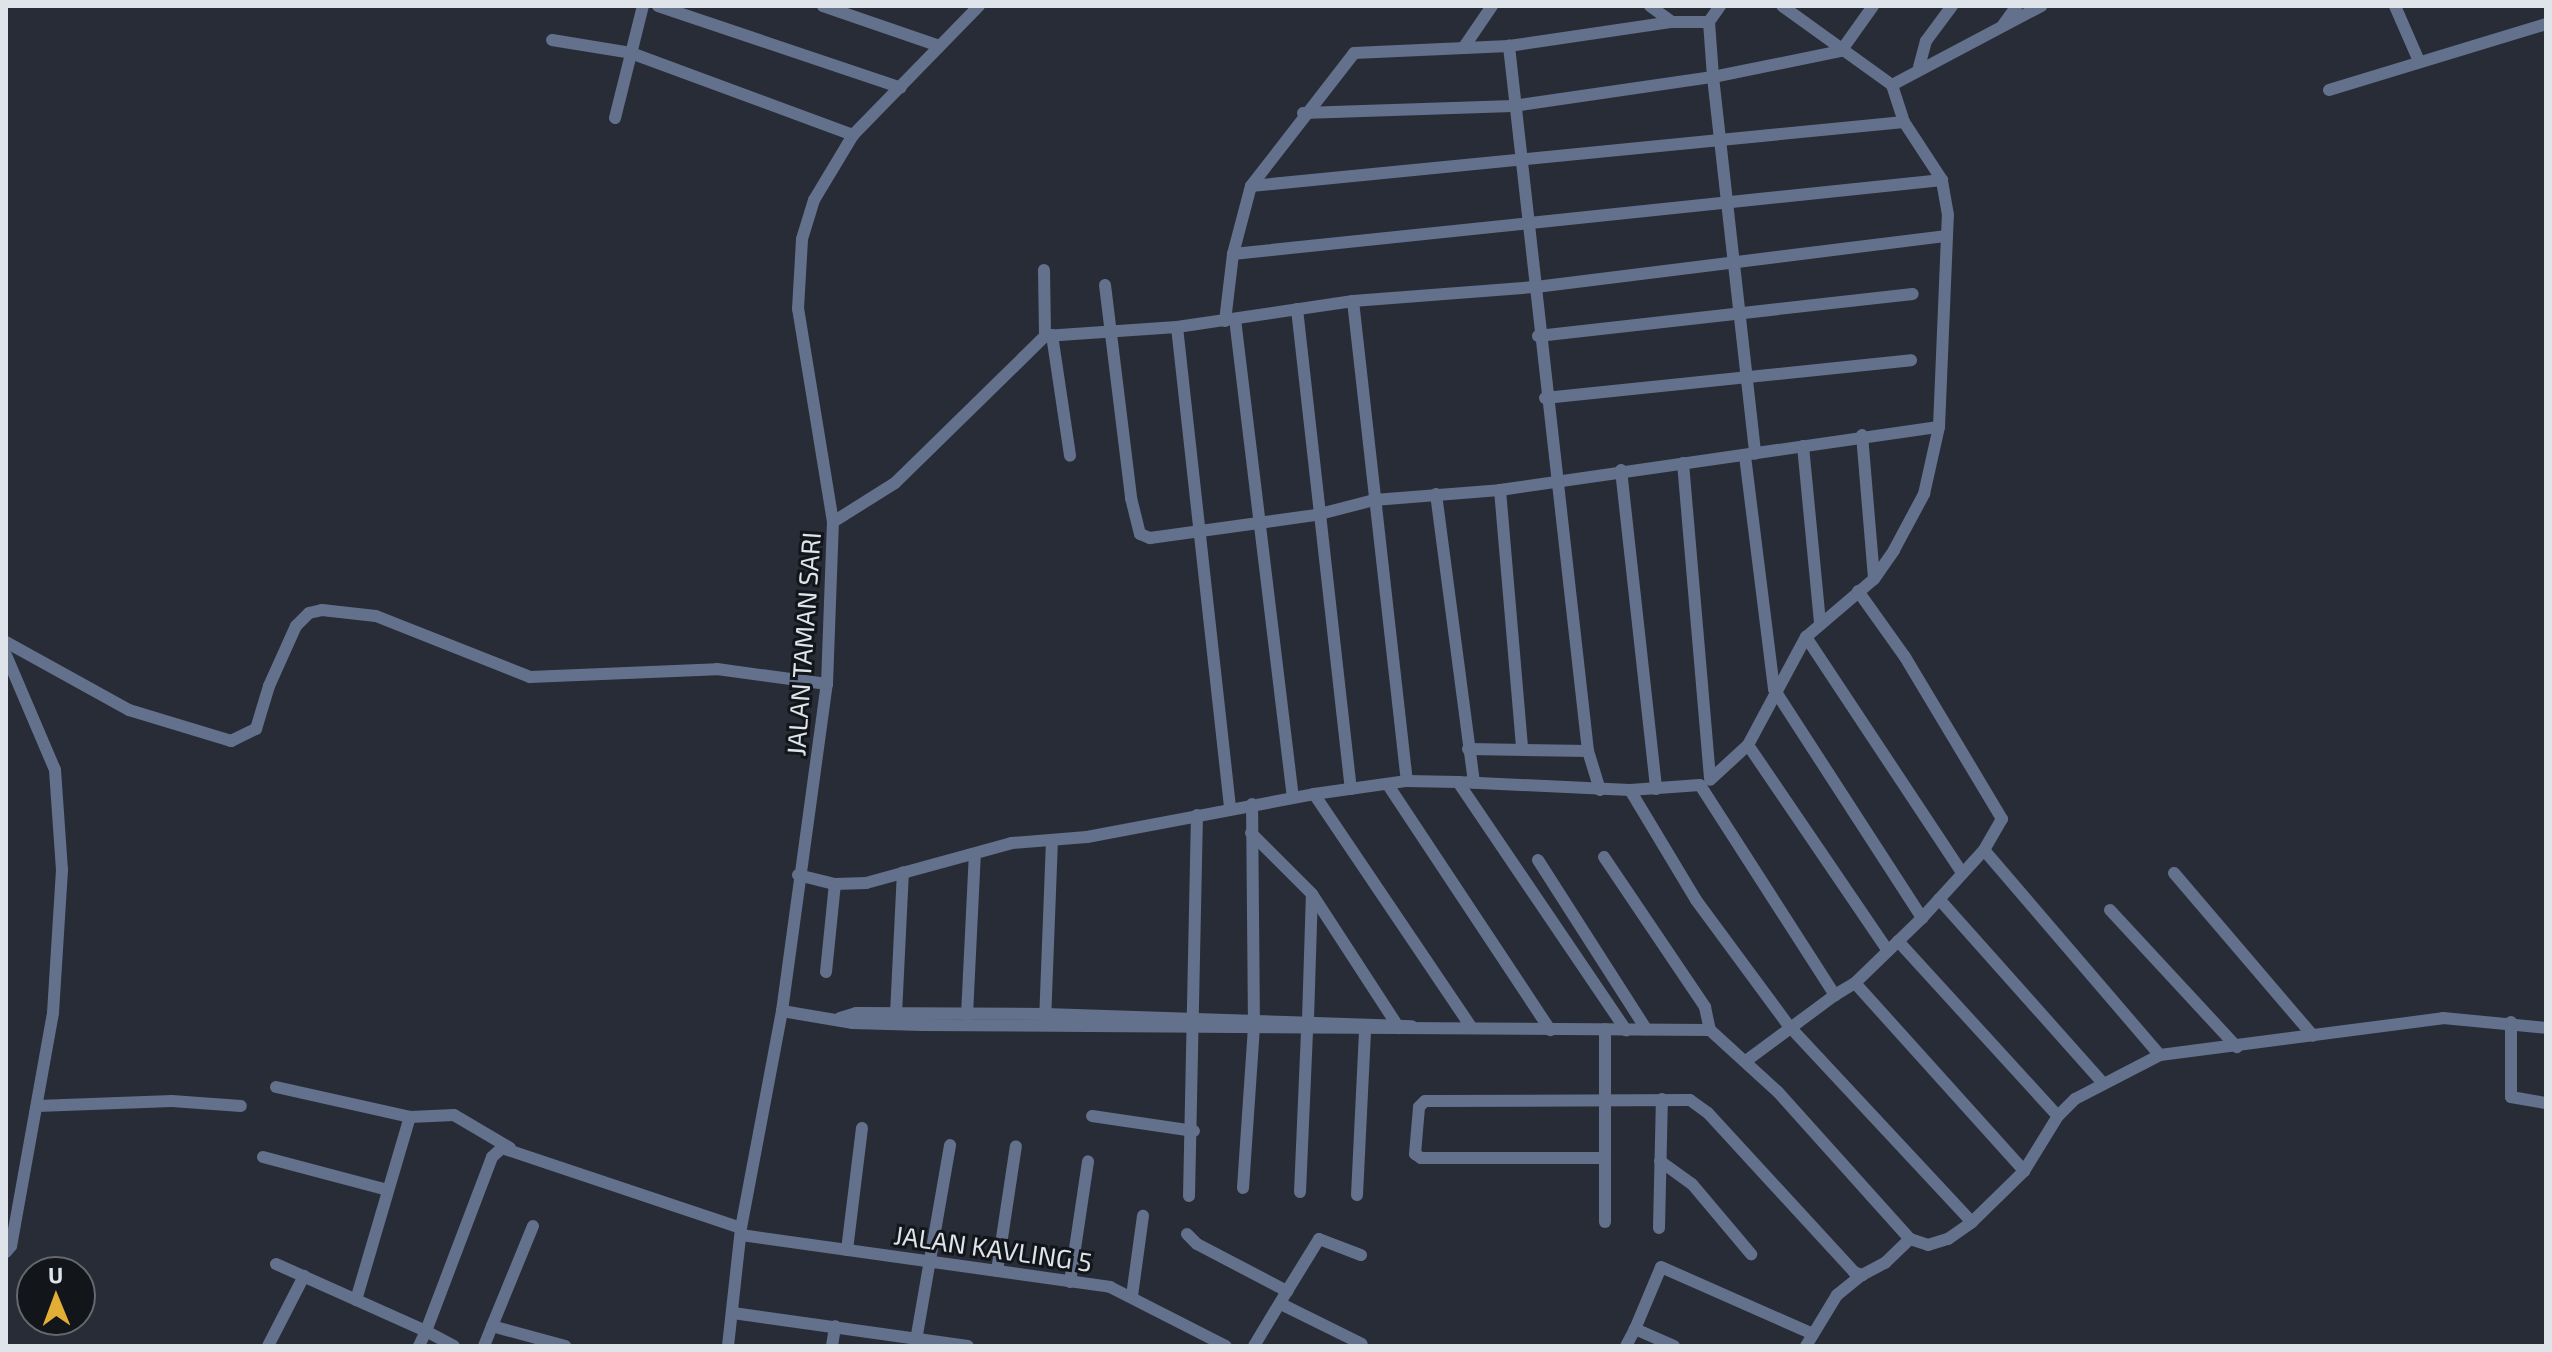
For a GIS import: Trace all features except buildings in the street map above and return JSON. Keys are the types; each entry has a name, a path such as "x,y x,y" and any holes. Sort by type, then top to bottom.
{"street":[{"path":"615,118 643,6"},
{"path":"658,6 901,88"},
{"path":"823,6 939,46"},
{"name":"JALAN TAMAN SARI","path":"728,1346 741,1232 782,1011 798,875 827,684 833,522 798,309 798,269 814,200 853,135 979,6"},
{"path":"1464,47 1492,6"},
{"path":"1650,6 1672,22"},
{"path":"1720,6 1709,22 1713,77 1774,689 1922,918"},
{"path":"1303,113 1513,106 1713,77 1841,51 1873,6"},
{"path":"1919,67 1926,41 1952,6"},
{"path":"2001,28 2017,6"},
{"path":"1892,85 1919,67 2041,6"},
{"path":"2395,6 2418,59"},
{"path":"798,875 835,884 866,883 1012,843 1052,841 1230,807 1407,781 1600,790 1656,789 1706,782 1748,745 1774,689 1806,637 1874,579 1924,494 1939,427 1947,236 1942,180 1904,122 1892,85 1841,51 1787,8"},
{"path":"1293,797 1230,320 1233,254 1251,186 1303,113 1354,53 1509,46 1672,22 1709,22"},
{"path":"2329,90 2418,59 2546,24"},
{"path":"552,40 631,53 853,135"},
{"path":"1509,46 1518,162 1536,287 1545,398 1561,478 1588,751 1600,790"},
{"path":"1251,186 1904,122"},
{"path":"1233,254 1525,221 1942,180"},
{"path":"833,522 895,483 1048,335 1177,327 1353,301 1536,287 1947,236"},
{"path":"1044,270 1048,335 1070,456"},
{"path":"1105,285 1114,332 1131,498 1140,534 1150,538 1316,515 1374,500 1500,490 1561,478 1750,455 1862,435 1939,427"},
{"path":"1538,336 1913,294"},
{"path":"1353,301 1407,781"},
{"path":"1297,309 1316,515 1351,789"},
{"path":"1177,327 1230,807"},
{"path":"1545,398 1911,360"},
{"path":"1862,435 1874,579"},
{"path":"1803,446 1820,622"},
{"path":"1683,463 1706,782 1835,995"},
{"path":"1621,470 1656,789"},
{"path":"1500,490 1522,749"},
{"path":"1436,494 1474,783"},
{"path":"1747,1060 1789,1026 1855,983 1922,918 2001,827 2000,812 1905,657 1858,591"},
{"path":"6,642 129,710 231,741 256,729 269,686 296,626 309,613 322,610 376,616 530,677 717,669 827,684"},
{"path":"1806,637 1962,873"},
{"path":"6,655 50,751 58,803 60,950 37,1106 11,1246 6,1252"},
{"path":"1748,745 1888,951"},
{"path":"1468,749 1588,751"},
{"path":"1458,782 1626,1030"},
{"path":"1388,785 1550,1030"},
{"path":"1630,790 1696,900 1789,1026 1972,1222"},
{"path":"1314,794 1472,1028"},
{"path":"1243,1188 1254,1023 1252,804"},
{"path":"1189,1196 1194,1131 1197,815"},
{"path":"1251,833 1312,894 1399,1027"},
{"path":"1045,1020 1052,841"},
{"path":"1984,850 2160,1055"},
{"path":"967,1015 975,854"},
{"path":"1604,857 1705,1007 1710,1030"},
{"path":"1538,860 1646,1029"},
{"path":"896,1014 903,872"},
{"path":"2174,873 2313,1036"},
{"path":"826,972 835,884"},
{"path":"1300,1192 1312,894"},
{"path":"1939,899 2101,1081"},
{"path":"2110,910 2237,1047"},
{"path":"1898,941 2058,1116"},
{"path":"1855,983 2024,1171"},
{"path":"782,1011 840,1018 922,1020 1195,1021 1550,1030 1710,1030 1747,1060 1910,1239 1928,1245 1948,1239 1972,1222 2024,1171 2058,1116 2101,1081 2160,1055 2443,1018 2511,1022 2546,1028"},
{"path":"840,1018 896,1014 922,1020 967,1015 1002,1021"},
{"path":"2511,1022 2511,1097 2546,1103"},
{"path":"1308,1024 1365,1031 1399,1027"},
{"path":"1605,1029 1605,1222"},
{"path":"1357,1195 1365,1031"},
{"name":"JALAN KAVLING 5","path":"276,1087 410,1117 454,1115 510,1148 552,1167 741,1232 1070,1282 1132,1296 1226,1346"},
{"path":"1605,1158 1421,1158 1415,1154 1418,1112 1425,1101 1605,1098 1698,1103 1848,1268 1862,1275"},
{"path":"1659,1228 1662,1099"},
{"path":"37,1106 172,1101 241,1106"},
{"path":"1092,1116 1194,1131"},
{"path":"356,1300 410,1117"},
{"path":"847,1250 862,1128"},
{"path":"916,1341 950,1145"},
{"path":"997,1271 1016,1146"},
{"path":"419,1346 492,1157 510,1148"},
{"path":"263,1157 388,1190"},
{"path":"1070,1282 1088,1161"},
{"path":"1660,1161 1685,1176 1751,1254"},
{"path":"1132,1296 1143,1216"},
{"path":"484,1346 533,1226"},
{"path":"1187,1234 1197,1244 1287,1291"},
{"path":"1254,1346 1319,1239 1361,1255"},
{"path":"1806,1346 1837,1295 1910,1239"},
{"path":"276,1264 454,1346"},
{"path":"1626,1346 1661,1267 1813,1334"},
{"path":"268,1346 304,1276"},
{"path":"1281,1304 1362,1344"},
{"path":"733,1313 968,1346"},
{"path":"492,1326 565,1346"},
{"path":"832,1346 835,1326"},
{"path":"1635,1329 1674,1346"}]}
